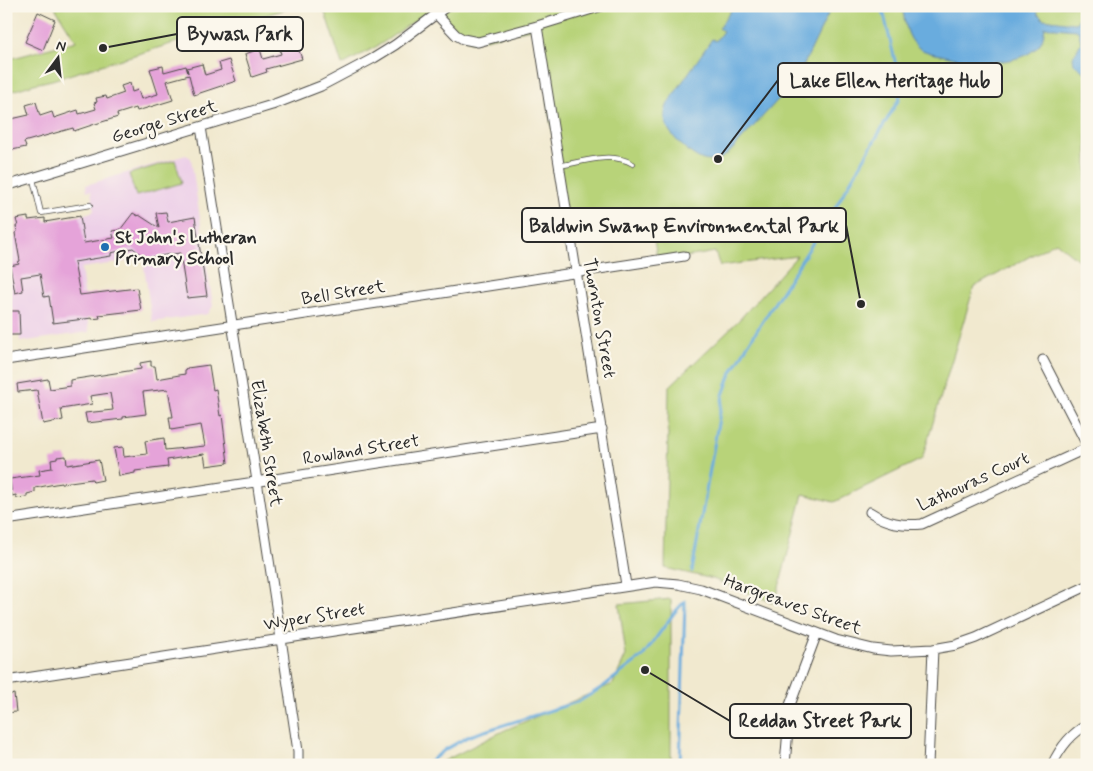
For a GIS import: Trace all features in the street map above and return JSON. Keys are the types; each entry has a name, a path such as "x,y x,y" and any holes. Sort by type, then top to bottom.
{"street":[{"name":"George Street","path":"9,184 272,105 321,86 374,58 448,6"},
{"path":"437,15 456,35 471,41 487,40 602,6"},
{"name":"Thornton Street","path":"537,26 626,586"},
{"name":"Elizabeth Street","path":"201,126 281,638 298,751 298,765"},
{"name":"Bell Street","path":"6,360 684,256"},
{"path":"1043,360 1087,446"},
{"name":"Rowland Street","path":"6,520 602,429"},
{"name":"Lathouras Court","path":"870,512 889,522 906,525 922,524 1087,446"},
{"name":"Hargreaves Street","path":"626,586 647,582 665,582 691,586 852,645 891,651 933,649 956,645 976,638 1087,586"},
{"name":"Wyper Street","path":"6,680 626,586"},
{"path":"786,765 790,705 817,633"},
{"path":"928,765 933,649"},
{"path":"1052,765 1061,747 1070,736 1087,725"}],"lane":[{"path":"559,166 612,158 623,159 633,164"},
{"path":"32,177 41,213 90,205"}],"shaded area":[{"name":"St John's Lutheran Primary School","path":"186,155 191,158 213,306 208,314 152,322 143,259 81,268 89,332 20,342 19,311 6,309 6,244 16,236 16,226 18,226 16,219 28,217 29,224 35,219 45,218 45,221 79,216 94,211 91,191 87,191 86,185"}],"green space":[{"path":"54,6 296,6 6,93 6,60 76,41"},
{"path":"323,6 436,6 381,44 342,65"},
{"path":"449,6 1087,6 1087,267 1056,242 974,287 922,459 834,502 803,494 775,603 713,579 665,568 669,387 739,320 797,256 720,266 715,252 658,262 649,213 567,225 536,28 471,42 437,17"},
{"path":"175,160 182,183 136,196 129,174"},
{"path":"671,599 671,765 436,765 505,730 613,684 626,655 619,604"}],"water":[{"path":"734,6 832,6 797,79 731,151 719,159 707,161 694,155 675,139 665,121 666,107 712,39 716,41 723,31 719,28"},
{"path":"902,6 1037,6 1038,14 1043,19 1074,23 1077,22 1080,13 1087,7 1087,74 1074,64 1073,57 1081,43 1079,32 1076,30 1045,27 1039,45 1030,53 1019,58 992,62 964,60 924,51 919,48 911,39 905,23"}],"building":[{"path":"38,12 55,20 43,50 25,42"},
{"path":"296,42 302,59 266,69 267,72 252,77 245,54 260,49 263,59 281,54 279,47"},
{"path":"229,60 236,81 194,95 189,75 167,81 173,100 137,111 136,108 117,114 118,117 74,131 73,128 27,141 24,142 26,147 12,150 6,129 9,128 7,120 29,115 26,105 36,102 40,116 52,112 54,118 78,110 79,114 96,109 94,103 97,102 96,98 106,96 107,99 124,93 121,86 130,83 132,92 138,90 141,99 158,94 150,69 163,66 164,72 186,66 188,73 187,68 202,64 205,75 221,70 219,63"},
{"path":"166,212 168,222 195,217 207,296 187,298 180,253 145,258 133,248 111,253 111,256 74,262 80,295 137,288 141,310 99,315 100,318 53,323 49,296 44,297 40,274 21,277 23,291 15,293 10,266 19,264 18,262 20,261 15,233 17,232 16,226 18,226 16,219 28,217 28,220 45,218 45,222 80,216 84,243 114,238 112,231 120,230 133,213 159,228 156,213"},
{"path":"9,311 19,311 20,335 6,335 6,318 9,318"},
{"path":"151,361 151,366 155,366 157,379 185,374 187,368 209,365 213,390 216,389 220,416 222,415 228,463 206,466 204,454 167,460 168,467 135,471 135,473 119,476 114,448 123,447 124,457 147,454 145,441 164,438 165,450 205,446 201,425 171,430 169,417 173,417 168,389 143,392 146,414 87,423 85,413 113,410 110,393 90,396 92,404 61,409 63,420 43,424 37,390 18,392 17,384 48,379 50,389 70,386 70,380 141,369 140,363"},
{"path":"66,456 67,465 99,460 103,480 93,482 92,479 55,484 35,488 35,492 27,494 27,497 16,498 16,495 12,496 10,479 40,475 39,470 52,468 51,460"},
{"path":"14,694 16,712 6,713 6,696"}],"waterway":[{"path":"692,571 723,395 730,376 835,208 899,99 900,82 882,6"},
{"path":"425,765 446,749 469,736 580,701 604,686 643,656 685,601"},
{"path":"680,765 685,602"}],"place":[{"name":"Bywash Park","path":"103,48"},
{"name":"Lake Ellen Heritage Hub","path":"718,159"},
{"name":"St John's Lutheran Primary School","path":"105,247"},
{"name":"Baldwin Swamp Environmental Park","path":"861,304"},
{"name":"Reddan Street Park","path":"645,670"}]}
